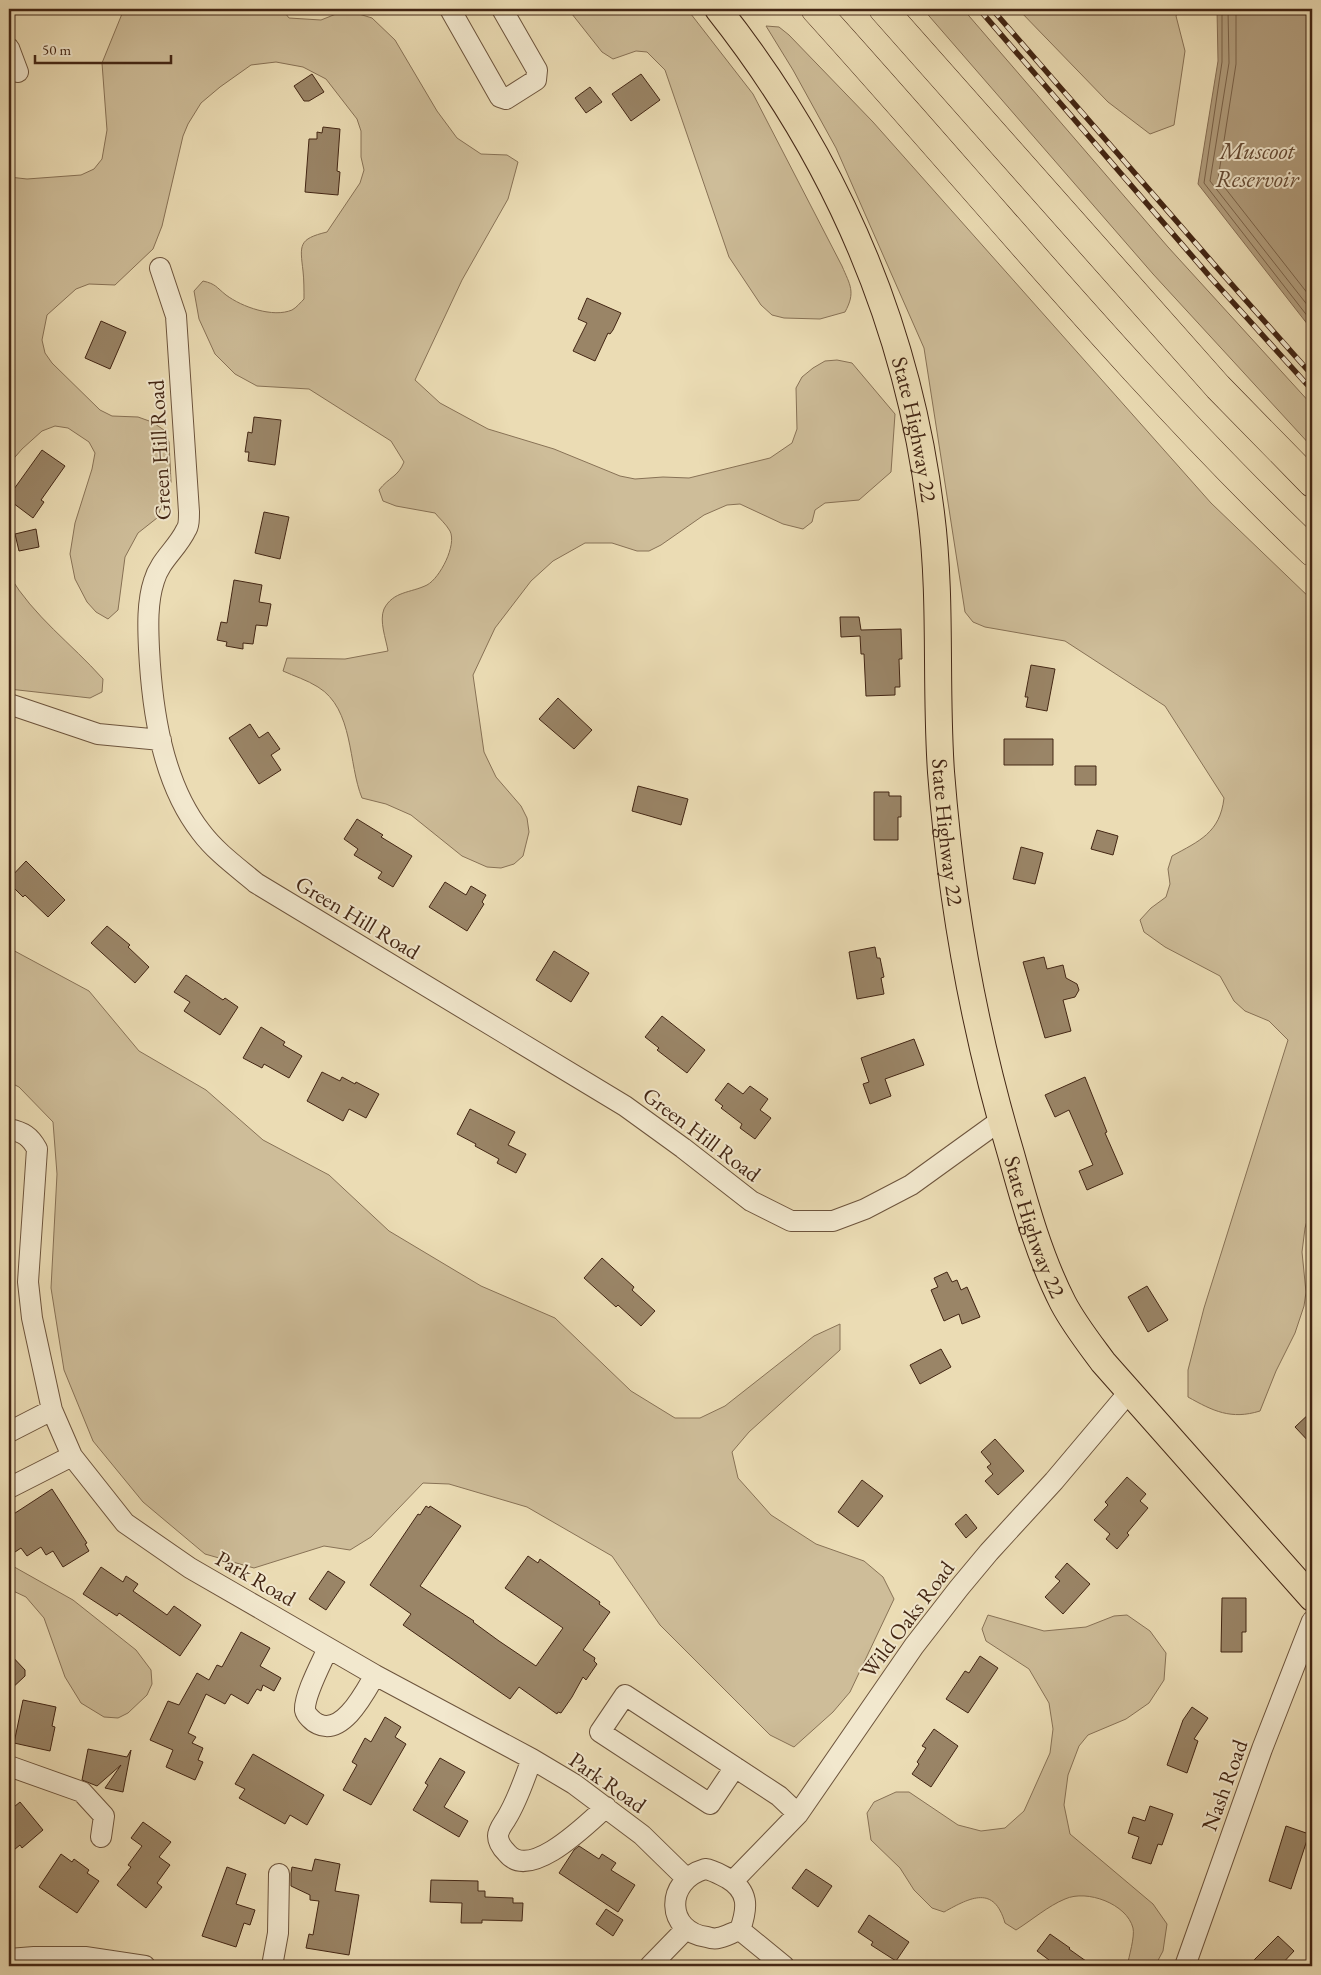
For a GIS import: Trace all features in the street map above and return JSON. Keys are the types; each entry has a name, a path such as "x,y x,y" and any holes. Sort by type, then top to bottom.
{"highway":[{"path":"816,9 1115,347 1272,514 1312,552"},
{"path":"883,9 1218,387 1312,483"}],"main road":[{"name":"State Highway 22","path":"718,9 774,87 806,138 832,186 856,237 896,341 911,399 932,514 936,574 941,770 948,838 969,980 983,1052 1037,1240 1064,1304 1083,1336 1129,1392 1312,1598"}],"street":[{"path":"450,9 500,97 506,99 536,80 537,70 502,9"},
{"path":"9,48 18,72"},
{"name":"Green Hill Road","path":"160,268 176,316 189,512 187,530 164,558 153,581 148,619 151,694 169,770 184,804 200,831 224,857 256,884 625,1106 751,1201 791,1221 833,1221 866,1209 911,1185 1001,1120"},
{"path":"9,704 98,734 161,740"},
{"name":"Park Road","path":"9,1129 20,1131 31,1138 37,1149 28,1282 32,1318 52,1410 72,1456 125,1523 190,1568 375,1676 532,1758 606,1807 642,1835 686,1878"},
{"name":"Wild Oaks Road","path":"732,1882 798,1814 914,1646 959,1588 1054,1481 1129,1392"},
{"path":"9,1432 52,1410"},
{"path":"9,1488 72,1456"},
{"name":"Nash Road","path":"1184,1966 1262,1749 1312,1621"},
{"path":"328,1648 310,1690 305,1709 307,1714 319,1725 327,1726 343,1720 358,1705 375,1676"},
{"path":"735,1767 710,1804 600,1732 625,1695 735,1767 779,1796 798,1814"},
{"path":"532,1758 514,1805 498,1837 502,1848 512,1859 520,1861 538,1858 563,1845 606,1807"},
{"path":"9,1766 82,1792 104,1816 101,1837"},
{"path":"705,1869 714,1870 742,1891 746,1903 745,1915 740,1930 717,1939 697,1936 685,1930 677,1914 675,1902 678,1888 686,1878 695,1872 705,1869"},
{"path":"272,1966 278,1933 279,1874"},
{"path":"650,1966 685,1930"},
{"path":"740,1930 784,1966"},
{"path":"9,1959 84,1957 145,1966"}],"shaded area":[{"path":"124,9 282,9 289,18 321,20 346,10 372,18 395,40 437,111 457,138 481,154 507,155 518,162 508,199 462,280 415,380 440,403 488,429 554,449 620,476 635,479 689,478 770,458 792,443 797,429 796,388 802,377 825,361 837,360 852,363 895,414 891,472 859,500 825,503 815,510 812,522 803,529 783,524 740,504 727,505 704,515 661,545 649,551 637,551 612,543 585,543 553,561 531,581 495,628 473,675 484,752 496,777 521,806 527,818 529,832 523,856 514,864 501,868 487,867 462,856 411,815 386,804 362,798 344,723 338,709 330,697 318,687 283,671 287,658 345,659 388,651 383,624 384,609 392,599 427,585 437,576 446,561 452,537 450,531 435,513 396,506 383,501 379,490 399,471 404,462 391,441 309,389 257,386 235,374 215,354 199,319 194,291 203,281 213,285 240,304 267,312 276,313 292,310 304,299 301,255 303,244 311,237 327,232 360,183 364,170 361,157 361,131 357,119 326,79 303,67 276,62 251,65 201,103 183,136 162,226 153,249 115,285 89,284 76,289 47,315 42,340 45,353 52,363 100,410 112,416 138,417 152,422 164,430 169,442 171,482 157,518 138,533 125,557 118,610 108,619 96,612 87,602 75,579 70,554 75,523 92,469 95,453 89,442 68,428 55,426 42,431 9,464 9,374 12,368 13,355 9,327 9,177 27,179 81,175 94,169 102,159 107,130 102,63"},
{"path":"568,9 687,9 753,94 842,266 851,289 850,299 845,312 820,319 784,318 772,315 761,305 729,257 665,70 647,52 636,51 613,59 602,52"},
{"path":"923,9 963,9 1168,247 1312,405 1312,447 1153,274"},
{"path":"1018,9 1179,9 1176,16 1185,51 1174,125 1150,134 1108,102"},
{"path":"766,26 779,27 789,35 873,122 1211,503 1312,600 1312,1203 1305,1228 1302,1252 1306,1292 1304,1306 1295,1333 1276,1371 1260,1411 1240,1415 1222,1413 1188,1397 1188,1370 1204,1308 1288,1040 1269,1021 1245,1011 1234,1001 1220,976 1165,947 1144,932 1140,920 1151,908 1166,897 1170,884 1168,869 1172,856 1191,846 1213,828 1222,810 1224,798 1165,706 1065,641 985,627 973,622 965,612 924,348 836,148 793,70"},
{"path":"9,575 41,617 103,679 102,692 90,698 9,689"},
{"path":"9,948 89,991 139,1051 206,1090 263,1140 329,1175 389,1231 481,1286 555,1318 631,1391 675,1418 700,1418 725,1406 814,1336 840,1324 840,1350 749,1432 732,1452 738,1478 771,1515 816,1544 864,1561 883,1577 894,1599 850,1692 833,1712 794,1747 770,1735 660,1625 612,1556 527,1507 449,1484 423,1483 371,1537 350,1550 324,1546 254,1568 205,1554 143,1502 93,1441 64,1370 51,1288 57,1174 53,1122 19,1087 9,1082"},
{"path":"9,1564 73,1600 136,1650 151,1670 152,1684 147,1695 128,1713 118,1718 104,1717 81,1703 65,1677 44,1618 26,1597 9,1589"},
{"path":"988,1615 1044,1631 1086,1627 1114,1616 1127,1615 1150,1631 1166,1653 1164,1680 1149,1703 1126,1719 1088,1735 1079,1746 1068,1775 1064,1805 1070,1834 1153,1904 1167,1924 1163,1951 1155,1966 1127,1966 1133,1941 1133,1928 1123,1912 1105,1901 1095,1897 1074,1896 1046,1909 1016,1930 1005,1923 995,1903 988,1899 972,1899 944,1912 932,1908 914,1890 900,1868 871,1840 867,1813 874,1802 896,1792 909,1792 958,1825 981,1831 1005,1828 1024,1811 1050,1753 1053,1729 1049,1703 1029,1669 986,1641 982,1629"}],"water":[{"name":"Muscoot Reservoir","path":"1217,9 1312,9 1312,330 1198,184 1218,61"}],"building":[{"path":"312,74 324,92 309,101 304,101 294,86"},
{"path":"641,74 660,100 631,121 612,94"},
{"path":"590,87 602,102 586,113 575,98"},
{"path":"323,127 340,129 337,171 340,172 338,195 305,192 309,139 317,139 317,132 322,133"},
{"path":"587,298 621,313 613,330 610,334 608,333 595,361 573,351 587,323 578,319"},
{"path":"101,321 126,332 110,369 85,358"},
{"path":"254,417 281,420 275,465 248,461 249,452 245,452 248,432 252,433"},
{"path":"42,450 65,466 41,500 44,502 33,518 9,500 9,496"},
{"path":"264,512 289,517 280,559 255,553"},
{"path":"36,529 39,547 19,551 15,534"},
{"path":"234,580 262,585 259,602 271,604 267,626 256,625 253,644 243,643 243,649 226,646 227,642 217,640 221,622 227,623"},
{"path":"840,617 859,617 861,630 901,629 902,659 899,659 900,687 895,687 895,695 866,696 864,654 861,654 860,636 841,637"},
{"path":"1031,665 1055,669 1047,711 1026,707 1028,697 1025,697"},
{"path":"558,698 592,730 574,749 539,719"},
{"path":"250,724 259,738 268,732 280,749 271,755 281,770 259,784 229,738"},
{"path":"1004,739 1053,739 1053,765 1004,765"},
{"path":"1075,766 1096,766 1096,785 1075,785"},
{"path":"638,786 688,799 681,825 632,811"},
{"path":"874,792 889,792 889,796 901,796 901,817 898,817 898,840 874,840"},
{"path":"357,819 383,835 381,837 412,856 393,887 378,878 382,872 354,855 358,849 344,839"},
{"path":"1097,830 1118,836 1113,855 1091,849"},
{"path":"1021,847 1043,853 1035,884 1013,879"},
{"path":"26,861 65,900 48,917 9,883 9,879"},
{"path":"445,882 466,895 471,886 486,895 482,902 484,904 467,931 429,907"},
{"path":"107,926 130,945 128,947 149,967 135,983 91,943"},
{"path":"875,947 877,958 880,958 884,977 881,978 884,994 857,999 849,952"},
{"path":"554,951 589,973 571,1002 536,980"},
{"path":"1044,957 1047,969 1063,965 1066,978 1077,984 1079,990 1075,997 1063,1000 1071,1031 1045,1038 1023,962"},
{"path":"186,975 223,1000 225,998 238,1007 220,1035 184,1011 190,1002 174,992"},
{"path":"662,1016 705,1050 687,1073 657,1050 659,1048 645,1037"},
{"path":"261,1027 285,1042 283,1045 302,1056 289,1078 264,1064 262,1068 243,1058"},
{"path":"914,1039 924,1065 885,1079 891,1096 870,1104 863,1084 869,1082 861,1058"},
{"path":"322,1072 340,1081 342,1077 355,1084 356,1082 379,1094 366,1118 349,1109 343,1121 307,1101"},
{"path":"1085,1077 1107,1132 1105,1133 1123,1174 1087,1190 1079,1171 1093,1165 1069,1110 1055,1117 1045,1095"},
{"path":"728,1083 743,1094 750,1086 768,1099 760,1110 771,1118 755,1139 740,1128 742,1124 721,1108 723,1106 715,1100"},
{"path":"470,1109 515,1132 508,1145 526,1154 516,1173 497,1163 499,1159 457,1134"},
{"path":"602,1258 634,1287 632,1290 655,1311 641,1326 618,1305 616,1307 584,1278"},
{"path":"947,1272 952,1282 957,1280 961,1290 967,1287 980,1317 962,1324 959,1314 944,1321 931,1290 938,1287 934,1278"},
{"path":"1147,1286 1168,1320 1148,1332 1128,1297"},
{"path":"941,1349 951,1367 920,1384 910,1365"},
{"path":"1312,1411 1312,1445 1295,1427"},
{"path":"995,1439 1024,1471 998,1495 985,1481 993,1474 987,1467 991,1464 981,1452"},
{"path":"1127,1477 1146,1494 1140,1501 1148,1508 1127,1533 1129,1535 1117,1549 1106,1539 1110,1534 1094,1520 1108,1505 1105,1502"},
{"path":"862,1480 883,1496 858,1527 838,1512"},
{"path":"52,1489 87,1543 85,1544 89,1551 63,1567 53,1551 46,1555 41,1547 27,1556 21,1548 9,1556 9,1517"},
{"path":"426,1506 429,1508 430,1506 461,1526 420,1586 474,1621 499,1641 536,1666 563,1628 505,1588 528,1556 538,1563 540,1559 600,1602 599,1604 610,1612 583,1650 595,1658 594,1661 597,1664 586,1680 583,1677 561,1713 558,1712 557,1714 519,1687 510,1699 403,1625 411,1614 370,1585 418,1514 420,1515"},
{"path":"966,1514 977,1528 966,1538 955,1524"},
{"path":"1067,1563 1090,1584 1063,1614 1045,1597 1060,1581 1055,1577"},
{"path":"101,1567 123,1582 126,1576 138,1584 133,1591 167,1615 174,1606 201,1625 180,1656 119,1613 117,1616 83,1594"},
{"path":"328,1571 345,1582 326,1610 309,1599"},
{"path":"1222,1598 1246,1598 1246,1632 1242,1632 1242,1652 1221,1652"},
{"path":"241,1632 270,1648 260,1666 281,1678 274,1691 263,1685 261,1691 257,1689 248,1704 231,1694 225,1704 206,1694 188,1733 196,1737 192,1743 203,1748 198,1760 203,1762 195,1780 166,1767 173,1750 150,1740 168,1701 179,1705 197,1673 209,1680 217,1665 222,1667"},
{"path":"9,1653 25,1670 25,1676 9,1691"},
{"path":"980,1656 998,1668 968,1713 946,1699 965,1671 969,1673"},
{"path":"23,1700 56,1707 52,1726 55,1727 50,1751 14,1743"},
{"path":"1192,1707 1208,1718 1194,1739 1198,1741 1187,1773 1167,1765 1183,1720"},
{"path":"385,1717 401,1727 395,1737 406,1744 371,1805 343,1790 357,1765 352,1762 365,1738 371,1742"},
{"path":"934,1729 958,1746 931,1787 912,1774 926,1748 922,1746"},
{"path":"88,1749 127,1757 131,1750 123,1792 105,1788 121,1765 97,1786 82,1780"},
{"path":"253,1754 324,1795 307,1825 290,1815 285,1824 239,1798 245,1789 235,1784"},
{"path":"440,1758 465,1772 444,1807 468,1821 459,1837 413,1810 428,1785 425,1783"},
{"path":"20,1802 43,1830 22,1848 20,1845 9,1854 9,1811"},
{"path":"1150,1806 1173,1814 1162,1845 1158,1844 1151,1864 1132,1858 1139,1837 1128,1833 1133,1817 1145,1821"},
{"path":"143,1822 171,1842 159,1857 170,1865 157,1883 162,1887 146,1908 117,1885 131,1867 128,1865 142,1846 131,1838"},
{"path":"1286,1826 1309,1834 1291,1889 1269,1881"},
{"path":"579,1846 599,1859 602,1854 616,1863 611,1870 635,1885 618,1912 559,1873 574,1850"},
{"path":"61,1854 72,1862 74,1859 89,1870 87,1873 99,1881 77,1913 39,1887"},
{"path":"315,1859 340,1864 335,1891 359,1895 349,1955 306,1948 309,1934 313,1935 319,1901 310,1900 310,1895 291,1886 291,1873 292,1867 312,1871"},
{"path":"227,1867 246,1874 236,1904 255,1910 250,1925 244,1923 236,1947 202,1936"},
{"path":"806,1869 832,1886 818,1907 792,1888"},
{"path":"431,1880 478,1881 478,1891 485,1891 485,1897 513,1898 513,1903 523,1903 522,1921 482,1920 482,1923 461,1923 462,1903 430,1902"},
{"path":"606,1909 623,1920 613,1936 596,1924"},
{"path":"869,1915 909,1942 896,1961 871,1945 873,1942 858,1932"},
{"path":"1050,1934 1093,1966 1045,1966 1049,1960 1037,1951"},
{"path":"1278,1936 1294,1951 1280,1966 1248,1966"}],"railway":[{"path":"979,9 1211,278 1312,390"},
{"path":"992,9 1312,375"}]}
